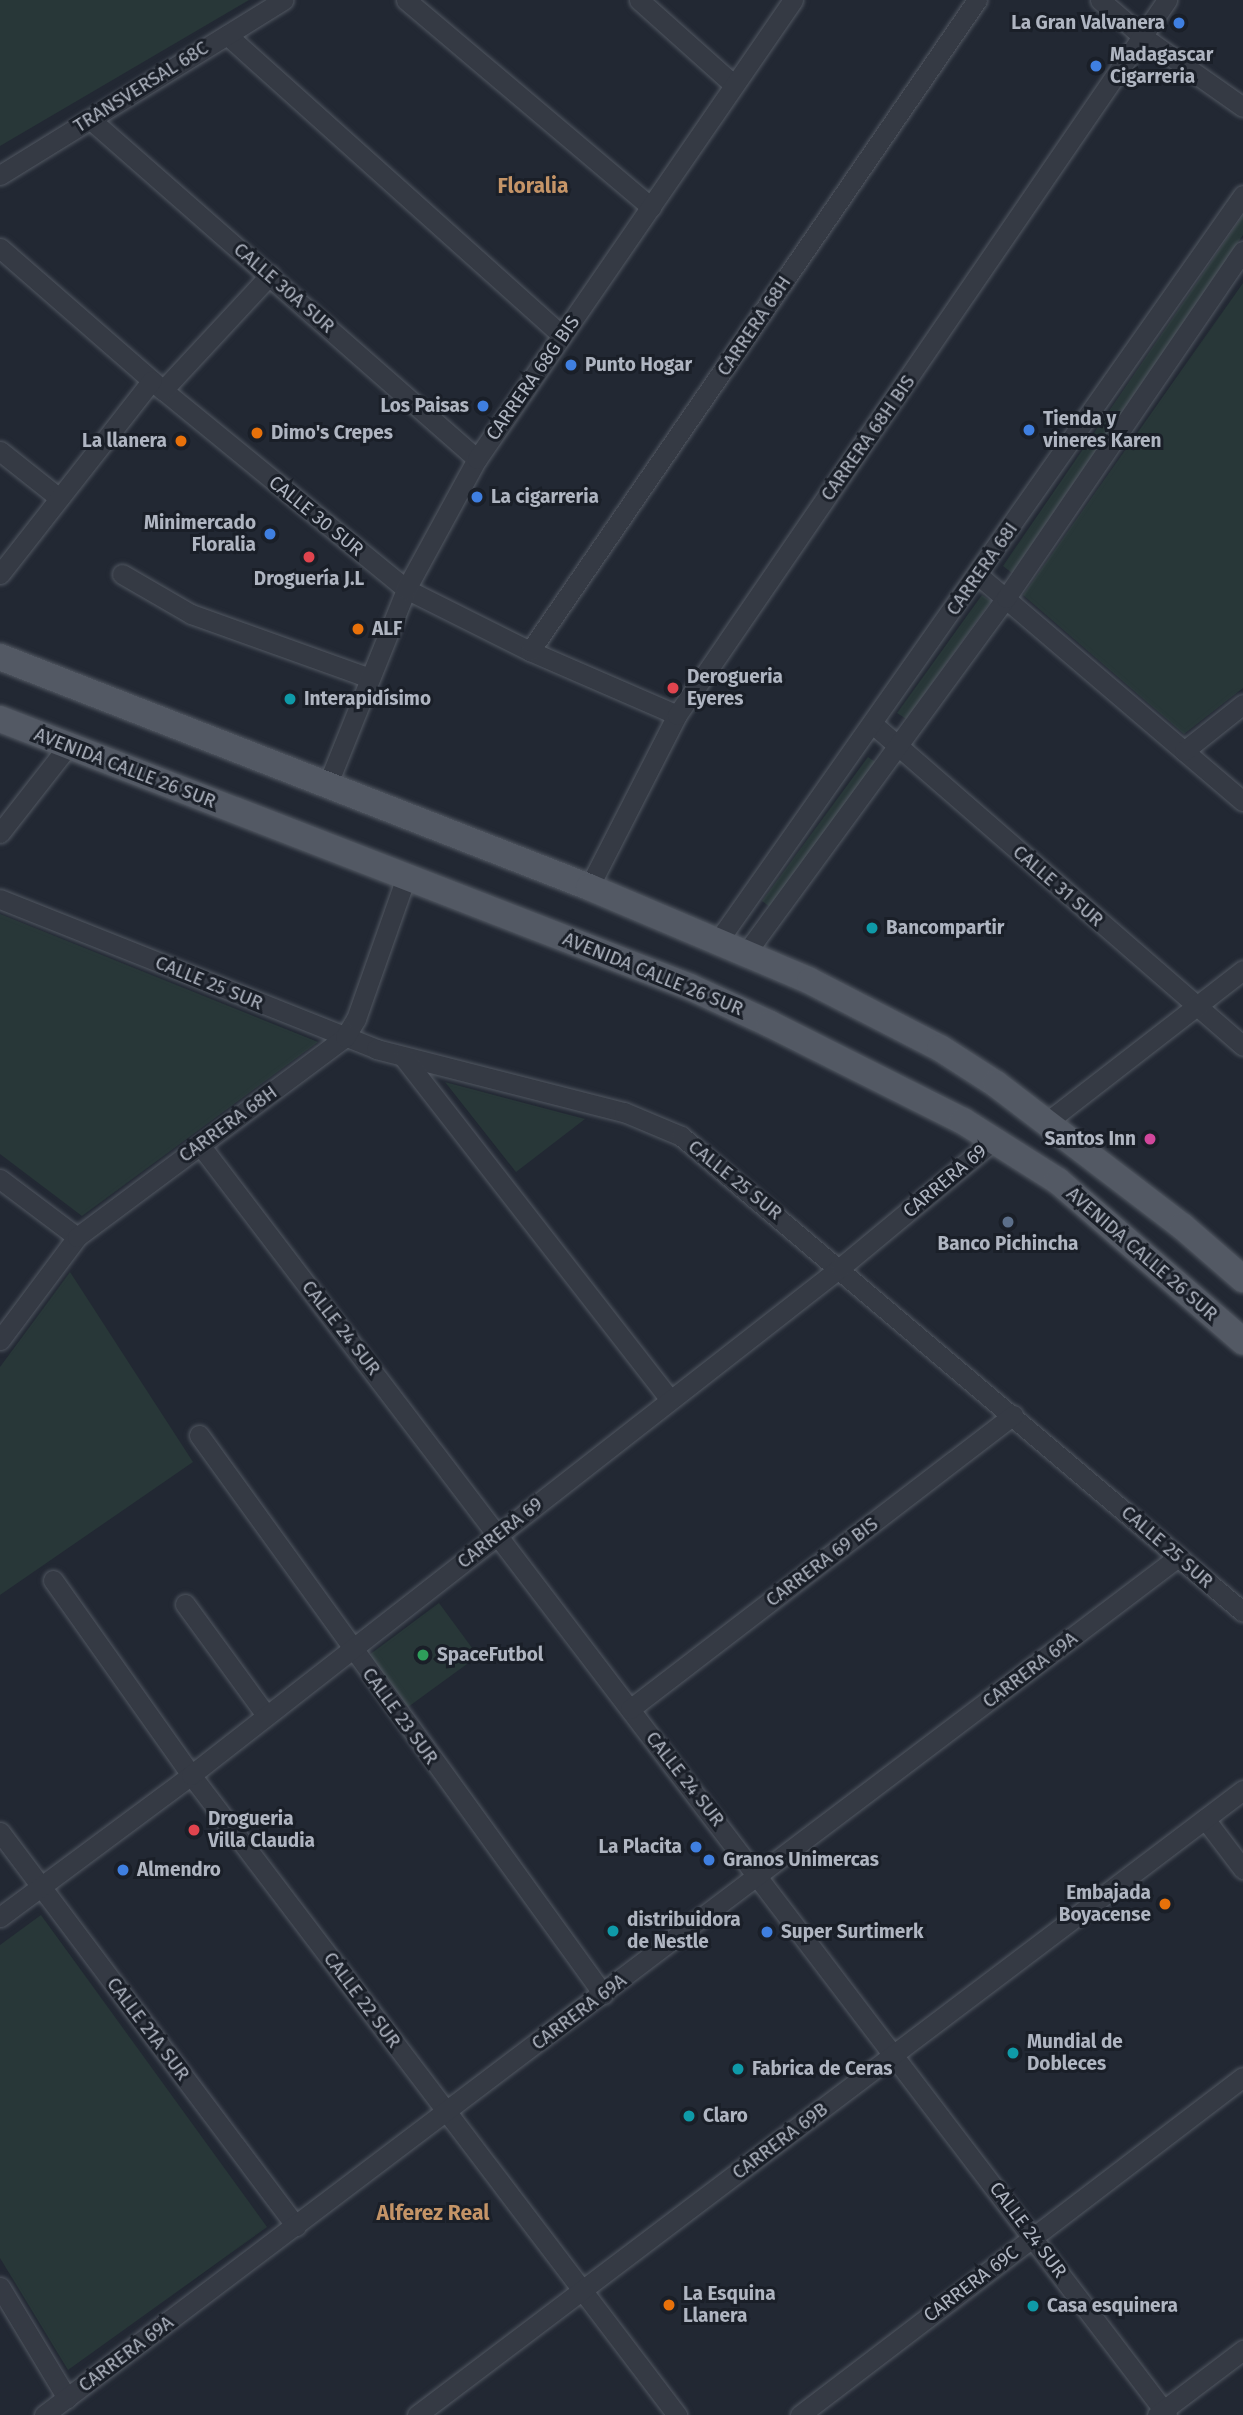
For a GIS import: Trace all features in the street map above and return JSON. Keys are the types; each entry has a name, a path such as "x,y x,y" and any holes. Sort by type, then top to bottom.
{"main road":[{"path":"0,657 589,887 746,953 940,1048 1047,1122 1243,1279"},
{"name":"AVENIDA CALLE 26 SUR","path":"0,719 690,986 994,1140 1058,1181 1243,1341"}],"street":[{"name":"TRANSVERSAL 68C","path":"0,174 283,0"},
{"path":"406,0 651,206"},
{"path":"639,0 734,85"},
{"name":"CARRERA 68G BIS","path":"327,786 406,589 477,459 793,0"},
{"name":"CARRERA 68H","path":"530,651 977,0"},
{"path":"1100,0 1142,36 1243,107"},
{"name":"CARRERA 68H BIS","path":"589,887 677,715 1167,0"},
{"path":"227,34 562,336"},
{"name":"CALLE 30A SUR","path":"90,119 477,459"},
{"name":"CARRERA 68I","path":"718,942 874,725 1243,195"},
{"name":"CALLE 30 SUR","path":"0,248 158,385 406,589 530,651 677,715"},
{"name":"CARRERA 68I","path":"746,953 1006,598 1243,251"},
{"path":"0,575 59,498 158,385 270,275"},
{"path":"0,451 59,498"},
{"path":"122,574 191,614 370,678"},
{"path":"978,575 1243,801"},
{"path":"1184,751 1243,704"},
{"name":"CALLE 31 SUR","path":"874,725 1243,1046"},
{"path":"0,833 68,746"},
{"path":"345,1038 406,877"},
{"name":"CALLE 25 SUR","path":"0,899 345,1038 404,1058 650,1120 707,1154 1243,1612"},
{"path":"1047,1122 1243,970"},
{"name":"CARRERA 68H","path":"0,1340 77,1237 345,1038"},
{"path":"404,1058 670,1400"},
{"name":"CARRERA 69","path":"0,1917 191,1775 350,1648 841,1267 994,1140"},
{"name":"CALLE 24 SUR","path":"200,1145 895,2053 1162,2413"},
{"path":"0,1179 77,1237"},
{"name":"CARRERA 69 BIS","path":"630,1709 1013,1415"},
{"name":"CALLE 23 SUR","path":"199,1435 350,1648 603,1994"},
{"name":"CARRERA 69A","path":"44,2415 760,1876 1178,1557"},
{"name":"CALLE 22 SUR","path":"53,1580 191,1775 677,2415"},
{"path":"185,1604 266,1716"},
{"name":"CARRERA 69B","path":"417,2415 1243,1790"},
{"path":"1205,1819 1243,1869"},
{"name":"CALLE 21A SUR","path":"0,1832 296,2226"},
{"name":"CARRERA 69C","path":"800,2415 1243,2077"},
{"path":"0,2287 67,2398"},
{"path":"1162,2413 1243,2350"}],"shaded area":[{"path":"0,0 249,0 0,146"},
{"path":"1243,215 1243,235 1012,573 1003,566"},
{"path":"1243,283 1243,688 1184,734 1023,595"},
{"path":"982,595 991,601 906,719 897,713"},
{"path":"868,757 877,763 770,907 762,901"},
{"path":"0,914 318,1042 82,1216 0,1154"},
{"path":"445,1082 585,1119 516,1172"},
{"path":"70,1272 193,1462 0,1595 0,1367"},
{"name":"SpaceFutbol","path":"439,1603 478,1656 408,1707 369,1655"},
{"path":"41,1915 267,2227 68,2370 0,2258 0,1945"}],"place":[{"name":"La Gran Valvanera","path":"1179,23"},
{"name":"Madagascar Cigarreria","path":"1096,66"},
{"name":"Punto Hogar","path":"571,365"},
{"name":"Los Paisas","path":"483,406"},
{"name":"Tienda y vineres Karen","path":"1029,430"},
{"name":"Dimo's Crepes","path":"257,433"},
{"name":"La llanera","path":"181,441"},
{"name":"La cigarreria","path":"477,497"},
{"name":"Minimercado Floralia","path":"270,534"},
{"name":"Droguería J.L","path":"309,557"},
{"name":"ALF","path":"358,629"},
{"name":"Derogueria Eyeres","path":"673,688"},
{"name":"Interapidísimo","path":"290,699"},
{"name":"Bancompartir","path":"872,928"},
{"name":"Santos Inn","path":"1150,1139"},
{"name":"Banco Pichincha","path":"1008,1222"},
{"name":"SpaceFutbol","path":"423,1655"},
{"name":"Drogueria Villa Claudia","path":"194,1830"},
{"name":"La Placita","path":"696,1847"},
{"name":"Granos Unimercas","path":"709,1860"},
{"name":"Almendro","path":"123,1870"},
{"name":"Embajada Boyacense","path":"1165,1904"},
{"name":"distribuidora de Nestle","path":"613,1931"},
{"name":"Super Surtimerk","path":"767,1932"},
{"name":"Mundial de Dobleces","path":"1013,2053"},
{"name":"Fabrica de Ceras","path":"738,2069"},
{"name":"Claro","path":"689,2116"},
{"name":"La Esquina Llanera","path":"669,2305"},
{"name":"Casa esquinera","path":"1033,2306"}],"district":[{"name":"Floralia","path":"533,186"},
{"name":"Alferez Real","path":"433,2213"}]}
